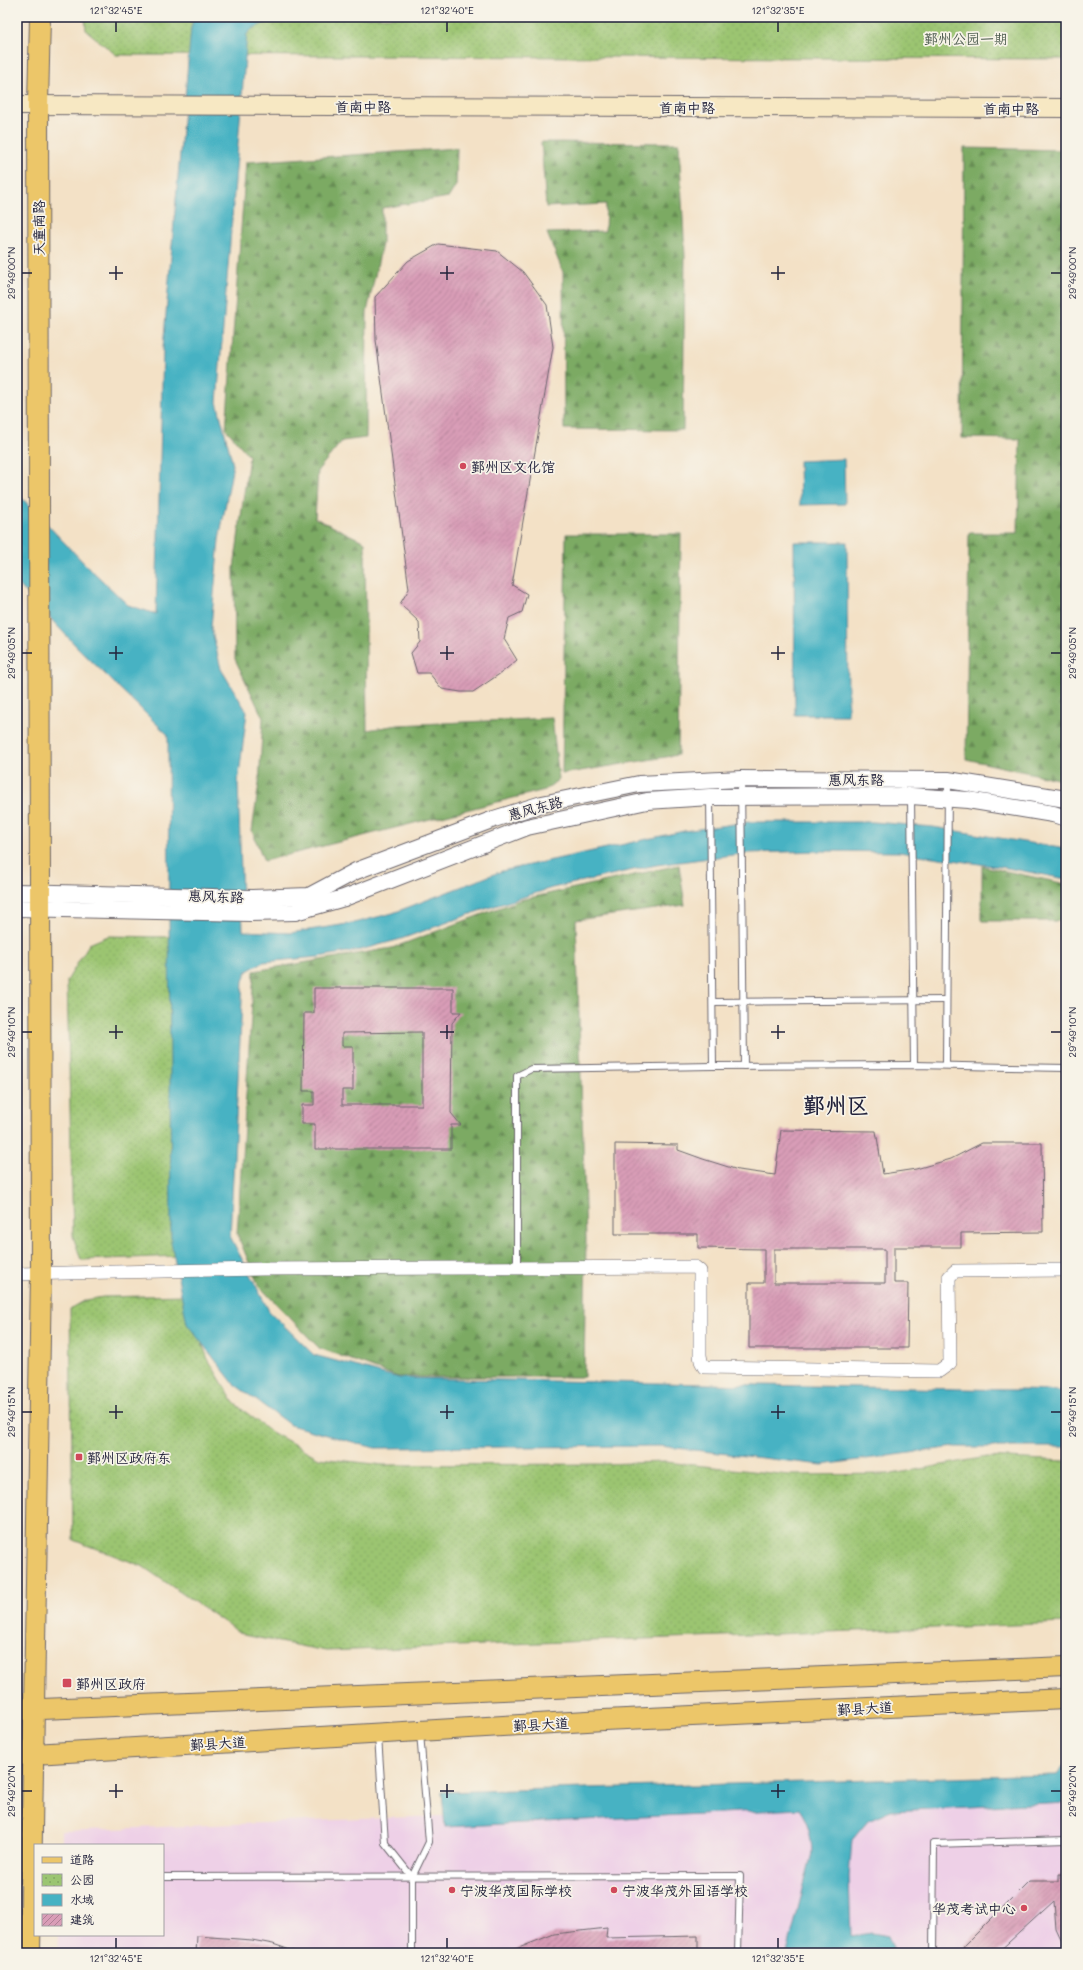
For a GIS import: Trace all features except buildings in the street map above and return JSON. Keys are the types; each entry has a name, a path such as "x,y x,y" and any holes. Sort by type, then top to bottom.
{"main road":[{"name":"天童南路","path":"30,1953 25,1710 41,1274 38,105 40,17"},
{"path":"17,105 38,105"},
{"name":"首南中路","path":"38,105 1066,108"},
{"path":"25,1710 1066,1667"},
{"name":"鄞县大道","path":"25,1754 620,1720 1066,1699"}],"street":[{"name":"惠风东路","path":"17,908 40,900 165,894 295,912 344,898 527,827 710,789 741,779 911,787 947,798 1053,814 1066,818"},
{"name":"惠风东路","path":"710,789 742,797 911,787 948,780 1066,799"},
{"name":"惠风东路","path":"17,892 40,900 166,911 251,906"},
{"path":"17,1274 262,1269 695,1267 700,1270 700,1355 704,1367 939,1370 950,1363 949,1277 955,1271 1066,1270"}],"lane":[{"path":"741,779 744,1066"},
{"path":"946,1065 948,780"},
{"path":"911,787 914,1065"},
{"path":"710,789 713,1066"},
{"path":"713,1002 946,1000"},
{"path":"517,1268 517,1076 531,1069 914,1065 1066,1068"},
{"path":"412,1953 412,1877 429,1840 420,1731"},
{"path":"377,1734 386,1842 412,1877"},
{"path":"933,1953 934,1844 1066,1840"},
{"path":"164,1877 740,1876 738,1953"}],"shaded area":[{"name":"宁波华茂外国语学校","path":"1066,1791 1066,1953 58,1953 59,1936 164,1936 164,1844 62,1844 62,1831"}],"green space":[{"name":"鄞州公园一期","path":"85,17 1066,17 1066,59 116,55 86,30"},
{"path":"541,142 679,143 685,256 683,430 564,429 563,272 547,233 605,231 606,204 546,207"},
{"path":"457,148 456,185 449,197 382,208 382,244 367,312 366,438 342,441 318,470 315,518 365,542 367,730 398,725 552,718 559,779 545,790 264,861 252,831 259,783 263,718 235,659 234,568 249,456 226,429 246,162"},
{"path":"964,148 1066,150 1066,781 966,759 969,533 1018,533 1020,439 962,438"},
{"path":"566,534 681,534 678,755 562,774"},
{"path":"679,865 685,905 576,920 586,1239 584,1377 398,1377 319,1348 259,1286 237,1234 254,971 392,948 520,900"},
{"path":"982,866 1066,884 1066,921 982,921"},
{"path":"108,936 170,937 180,1256 81,1260 73,1236 67,981 89,944"},
{"path":"183,1295 208,1359 234,1403 270,1431 319,1458 384,1465 600,1464 666,1462 789,1475 892,1474 987,1457 1066,1461 1066,1623 326,1651 243,1635 142,1566 73,1540 70,1309 86,1300 103,1297"}],"water":[{"path":"194,17 278,17 252,29 247,34 217,402 233,465 219,540 211,627 221,669 247,712 238,783 243,931 290,933 354,923 393,913 502,871 684,831 748,822 873,822 933,827 1066,849 1066,879 1007,868 899,852 820,851 748,853 656,865 552,888 479,911 401,939 360,950 318,957 263,962 247,971 243,981 230,1236 269,1311 314,1355 399,1378 1066,1391 1066,1447 954,1447 822,1465 660,1446 375,1448 290,1425 234,1384 187,1324 171,1242 168,735 78,648 17,583 17,493 84,563 128,605 156,614 163,348 191,28"},
{"path":"844,459 845,504 800,505 799,461"},
{"path":"794,542 847,542 848,715 795,715"},
{"path":"1066,1762 1066,1802 891,1811 868,1821 852,1840 849,1877 851,1936 872,1933 888,1936 895,1952 890,1953 787,1953 812,1853 809,1830 799,1809 445,1827 442,1792 1057,1775"}],"place":[{"name":"鄞州区文化馆","path":"463,466"},
{"name":"鄞州区政府东","path":"79,1457"},
{"name":"鄞州区政府","path":"67,1683"},
{"name":"宁波华茂国际学校","path":"452,1890"},
{"name":"宁波华茂外国语学校","path":"614,1890"},
{"name":"华茂考试中心","path":"1024,1908"}],"district":[{"name":"鄞州区","path":"836,1104"}]}
